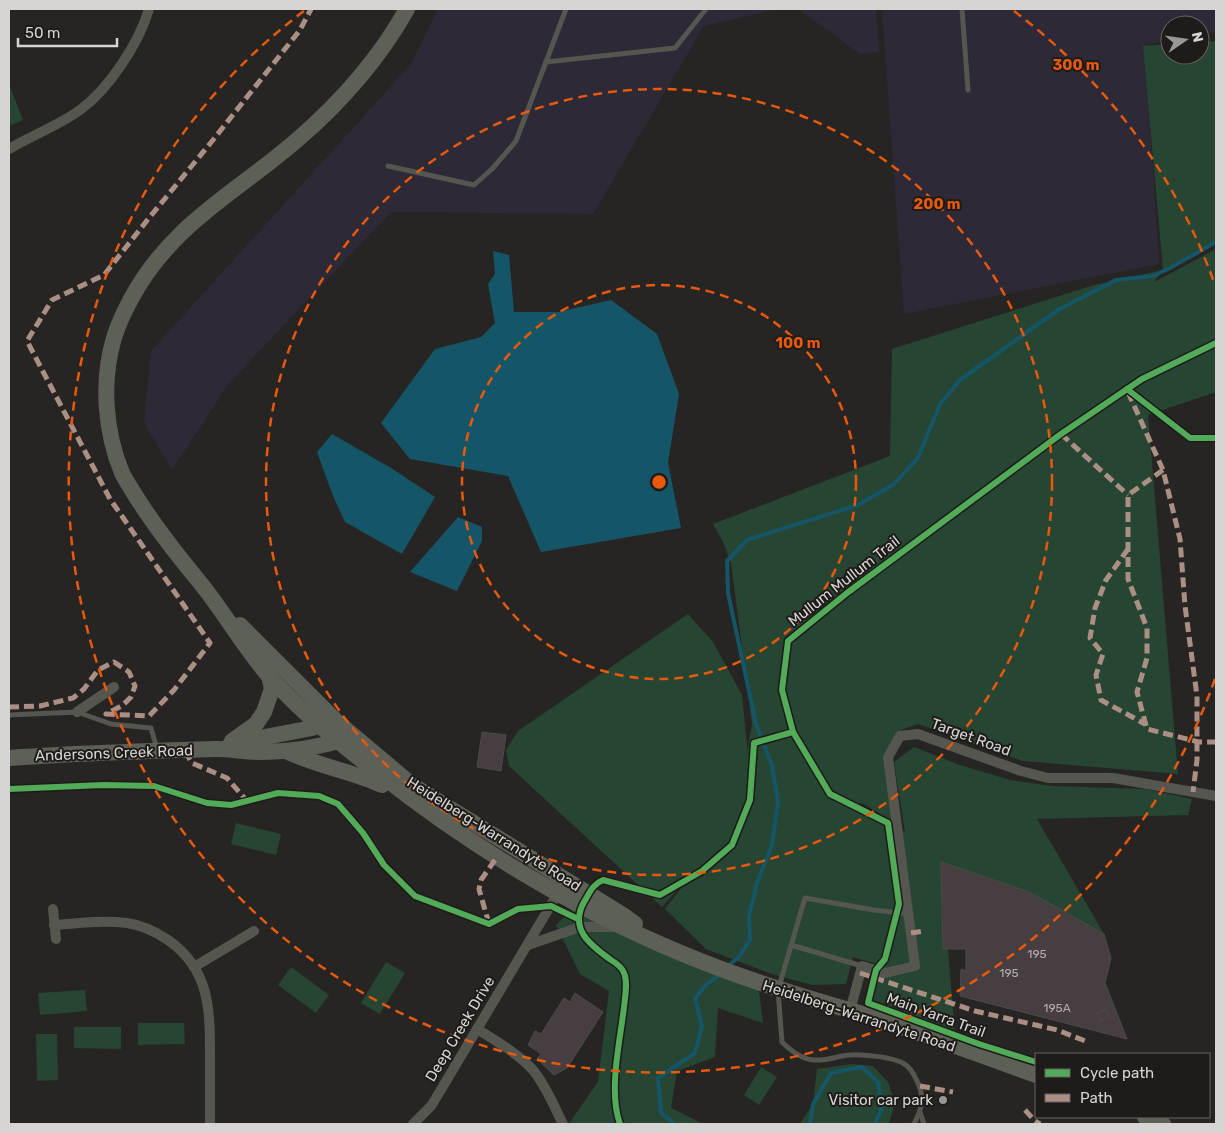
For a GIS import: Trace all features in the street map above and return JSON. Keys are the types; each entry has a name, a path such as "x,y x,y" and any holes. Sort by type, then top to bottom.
{"main road":[{"name":"Heidelberg-Warrandyte Road","path":"407,9 372,62 335,105 297,140 193,220 150,267 120,320 113,340 107,371 106,394 109,426 115,452 123,476 154,525 209,594 327,723 337,742 409,798 497,857 623,915 656,942"},
{"name":"Heidelberg-Warrandyte Road","path":"209,594 227,622 269,675 327,723 354,736 412,785 562,886 601,916 699,961 758,983 866,1015 1035,1075"},
{"path":"220,749 256,724 264,712 272,689 269,675"},
{"name":"Andersons Creek Road","path":"220,749 327,723"},
{"name":"Andersons Creek Road","path":"9,758 220,749 286,752 337,742 354,736"},
{"path":"286,752 305,760 364,776 409,798"},
{"path":"1148,1118 1162,1124"}],"street":[{"path":"9,149 52,127 81,109 103,88 122,63 149,9"},
{"path":"77,712 114,687"},
{"name":"Target Road","path":"862,966 885,973 915,966 888,757 900,736 918,734 1021,771 1048,778 1113,778 1216,796"},
{"name":"Deep Creek Drive","path":"413,1124 431,1106 562,886"},
{"path":"53,909 56,940"},
{"path":"54,925 105,922 138,926 160,935 188,957 205,991 209,1012 210,1124"},
{"path":"528,945 580,927 624,927"},
{"path":"194,966 254,930"},
{"path":"850,1011 862,966"},
{"path":"477,1029 517,1055 534,1072 548,1093 563,1124"}],"lane":[{"path":"388,166 474,185 492,169 516,141 566,9"},
{"path":"546,62 675,48 706,9"},
{"path":"962,9 968,90"},
{"path":"9,715 77,712 111,724 151,728 158,751"},
{"path":"908,914 805,898 778,990 782,1042 794,1053 814,1060 850,1055 885,1058 902,1063 912,1071 920,1086 923,1101 914,1124"},
{"path":"791,945 862,966"},
{"path":"920,1112 924,1124"}],"shaded area":[{"path":"438,9 778,9 704,26 593,214 391,212 230,382 172,470 144,423 151,351 411,64"},
{"path":"798,9 876,9 879,52 860,54"},
{"path":"882,9 1216,9 1216,32 1210,33 1210,15 1160,15 1160,42 1145,44 1159,264 904,314"}],"green space":[{"path":"1210,41 1216,41 1216,241 1163,270 1143,46 1160,45 1160,65 1210,65"},
{"path":"9,84 23,120 9,126"},
{"path":"1216,249 1216,392 1148,415 1178,774 1023,761 918,724 901,730 884,755 892,821 862,803 846,805 905,832 894,762 914,747 960,765 1010,780 1052,786 1145,789 1192,799 1188,815 1037,819 1104,934 1000,882 941,862 955,1036 864,1005 877,964 853,957 846,984 812,985 772,974 706,949 665,909 696,869 662,907 509,766 506,750 518,731 688,614 713,642 742,695 747,753 752,724 731,563 723,542 713,524 890,456 892,349 1094,285 1163,270 1154,282"},
{"path":"236,823 281,834 276,855 231,844"},
{"path":"574,908 758,983 763,1023 718,1008 715,1057 677,1071 671,1108 703,1124 571,1124 570,1122 598,1082 609,991 580,974 556,925"},
{"path":"386,962 405,973 380,1014 361,1003"},
{"path":"291,967 329,995 316,1013 278,985"},
{"path":"85,990 87,1011 40,1015 38,993"},
{"path":"138,1023 184,1023 185,1044 138,1045"},
{"path":"74,1027 121,1027 121,1049 74,1048"},
{"path":"36,1034 57,1034 58,1080 37,1081"},
{"path":"851,1064 873,1066 888,1082 895,1103 889,1124 800,1124 813,1104 817,1069"},
{"path":"761,1067 777,1077 759,1105 744,1095"}],"water":[{"path":"493,251 509,255 514,312 558,312 611,300 657,334 679,394 668,463 681,528 541,552 508,476 410,459 381,423 435,349 481,337 495,323 488,284 495,274"},
{"path":"332,434 391,468 435,497 402,554 345,522 317,452"},
{"path":"458,517 482,527 482,541 457,591 410,572"}],"building":[{"path":"482,732 506,735 501,771 477,767"},
{"path":"941,862 1029,892 1104,934 1111,958 1105,983 1127,1039 960,996 961,969 966,971 966,949 943,949"},
{"path":"575,993 603,1012 567,1068 554,1075 537,1059 541,1054 528,1045 535,1031 541,1034 564,998 570,1002"},
{"path":"1106,1009 1109,1017 1099,1021 1097,1013"}],"waterway":[{"path":"728,966 739,957 750,940 749,916 757,883 772,845 778,802 772,766 756,724 728,593 727,561 747,540 858,505 894,484 918,458 940,404 960,380 1058,310 1116,280 1153,276 1216,242"},
{"path":"675,1124 661,1113 658,1078 695,1053 702,1026 695,998 705,986 721,973"},
{"path":"810,1124 813,1104 831,1073 862,1067 878,1082 882,1108 875,1124"}],"marked path":[{"path":"9,707 40,706 73,698 84,689 98,670 114,662 129,672 135,686 131,697 123,705 106,714 149,716 174,690 210,643 110,499 27,341 52,300 104,275 300,30 311,9"},
{"path":"1128,392 1163,470 1180,539 1185,606 1197,696 1197,760 1193,792"},
{"path":"1061,434 1128,495"},
{"path":"1163,470 1128,495 1128,579 1147,628 1147,658 1137,692 1147,729 1199,742 1216,742"},
{"path":"1128,549 1106,580 1095,608 1090,638 1103,654 1096,675 1101,700 1145,724"},
{"path":"185,751 192,763 227,778 247,801"},
{"path":"489,924 479,889 481,880 497,857"},
{"path":"911,933 924,931"},
{"path":"860,973 975,1011 1057,1030 1088,1042"},
{"path":"920,1086 953,1092"},
{"path":"1025,1110 1040,1124"}],"cycle path":[{"name":"Mullum Mullum Trail","path":"620,1124 615,1097 615,1082 626,981 620,967 589,942 580,928 580,912 592,889 603,880 660,895 702,871 732,845 750,800 754,743 793,732 782,690 788,641 847,593 1061,434 1142,379 1216,343"},
{"path":"1127,389 1190,438 1216,438"},
{"name":"Main Yarra Trail","path":"793,732 830,794 888,823 899,904 885,959 876,970 868,1003 979,1044 1035,1062"},
{"path":"9,789 103,785 154,786 207,803 231,805 278,793 319,796 338,804 363,833 384,865 415,896 489,924 518,909 551,906 578,919"}],"place":[{"name":"Visitor car park","path":"943,1100"}]}
